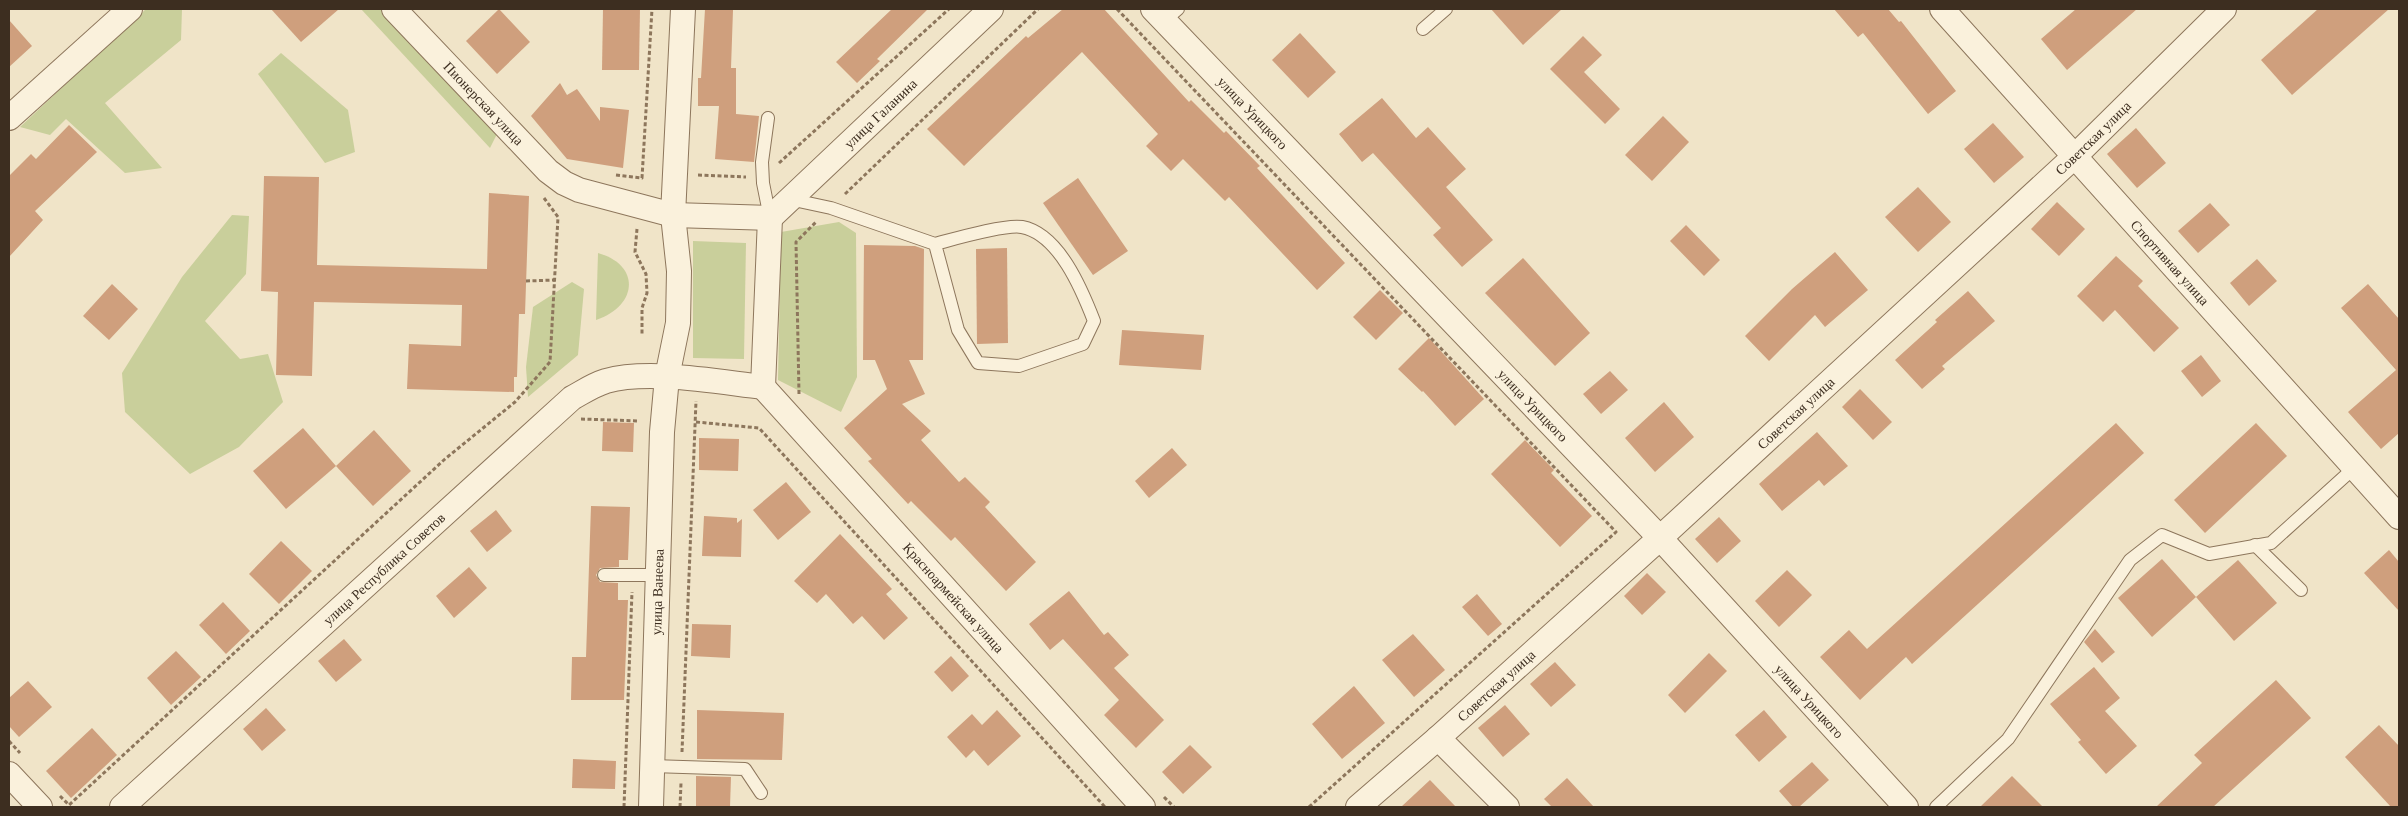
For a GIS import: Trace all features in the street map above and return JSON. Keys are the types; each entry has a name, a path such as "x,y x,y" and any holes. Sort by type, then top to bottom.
{"street":[{"path":"9,118 130,9"},
{"name":"Пионерская улица","path":"394,9 548,171 564,183 579,190 673,215 770,218"},
{"name":"улица Ванеева","path":"650,807 662,432 667,377 678,324 679,270 673,215 682,9"},
{"name":"улица Галанина","path":"770,218 991,9"},
{"name":"Спортивная улица","path":"1942,9 2399,517"},
{"name":"Советская улица","path":"1358,807 1438,738 1660,538 2074,156 2224,9"},
{"name":"улица Урицкого","path":"1165,13 1660,538 1906,807"},
{"path":"763,387 770,218"},
{"name":"улица Республика Советов","path":"122,807 572,398 607,381 667,377 763,387"},
{"name":"Красноармейская улица","path":"763,387 1152,800"},
{"path":"1438,738 1507,807"},
{"path":"15,765 48,799"}],"lane":[{"path":"1423,29 1446,9"},
{"path":"768,118 762,162 770,218"},
{"path":"789,199 831,208 935,244 983,232 1021,226 1045,236 1080,283 1094,322 1083,344 1019,366 978,363 958,330 935,244"},
{"path":"1936,807 2008,739 2130,560 2162,535 2209,554 2271,543 2354,468"},
{"path":"2256,545 2300,590"},
{"path":"604,574 658,575"},
{"path":"652,766 745,769 761,793"}],"path":[{"path":"642,178 652,9"},
{"path":"695,175 763,178 949,9"},
{"path":"805,400 799,394 796,242 1038,9"},
{"path":"1117,9 1616,532 1309,807"},
{"path":"48,799 69,805 445,459 515,402 550,362 558,217 543,196"},
{"path":"637,230 635,252 646,274 647,293 642,308 642,334"},
{"path":"526,281 555,280"},
{"path":"638,430 639,420"},
{"path":"680,807 696,422 759,428 1105,807"},
{"path":"624,807 633,575"},
{"path":"9,741 15,765"},
{"path":"1152,800 1174,807"}],"green space":[{"path":"146,9 182,9 181,40 105,103 162,168 125,173 66,119 50,135 20,127"},
{"path":"361,9 402,9 497,134 490,148"},
{"path":"281,53 348,110 355,152 325,163 258,74"},
{"path":"232,215 249,216 246,274 205,321 240,359 268,354 283,402 239,447 190,474 125,412 122,373 182,277"},
{"path":"839,222 856,233 857,377 841,412 778,380 781,232"},
{"path":"693,241 746,243 744,359 693,358"},
{"path":"598,253 612,259 622,267 627,276 629,286 626,296 620,305 610,314 596,320"},
{"path":"572,282 584,289 578,355 528,397 526,367 533,307"}],"building":[{"path":"271,9 339,9 301,42"},
{"path":"499,9 530,42 497,74 466,41"},
{"path":"603,9 640,9 639,70 602,70"},
{"path":"705,9 733,10 731,68 736,68 736,114 759,116 754,162 715,159 719,106 698,106 698,78 701,78"},
{"path":"892,9 928,9 877,59 880,61 857,83 836,62"},
{"path":"1063,9 1104,9 1189,102 1191,100 1224,133 1226,131 1260,166 1257,168 1345,263 1317,290 1229,197 1225,201 1183,159 1171,171 1146,146 1158,134 1082,52 964,166 927,129 1026,36 1028,38"},
{"path":"1491,9 1562,9 1523,45"},
{"path":"1834,9 1888,9 1899,22 1901,21 1956,91 1928,114 1863,33 1858,37"},
{"path":"2076,9 2137,9 2067,70 2041,39"},
{"path":"2318,9 2389,9 2292,95 2261,60"},
{"path":"9,20 32,46 9,67"},
{"path":"1300,33 1336,72 1308,98 1272,60"},
{"path":"1583,36 1602,55 1584,72 1620,109 1605,124 1550,69"},
{"path":"560,83 567,95 577,89 600,121 600,107 629,110 623,168 567,159 531,116"},
{"path":"1382,98 1416,138 1428,127 1466,169 1446,187 1493,240 1462,267 1433,235 1441,228 1373,153 1362,162 1339,134"},
{"path":"1663,116 1689,142 1652,181 1625,155"},
{"path":"1993,123 2024,157 1994,183 1964,149"},
{"path":"69,125 97,152 35,211 43,220 9,257 9,176 31,154 36,159"},
{"path":"2136,128 2166,163 2137,188 2107,154"},
{"path":"264,176 319,177 317,265 487,269 489,193 529,196 525,314 519,314 517,377 514,377 514,392 407,389 409,344 461,346 462,305 314,302 312,376 276,375 278,292 261,291"},
{"path":"1078,178 1128,251 1093,275 1043,203"},
{"path":"1918,187 1951,222 1918,252 1885,217"},
{"path":"2057,202 2085,229 2059,256 2031,229"},
{"path":"2210,203 2230,225 2198,253 2178,231"},
{"path":"1686,225 1720,260 1704,276 1670,241"},
{"path":"864,245 915,246 924,249 923,360 909,360 925,394 902,404 931,431 921,440 959,482 965,477 990,502 985,507 1036,562 1006,591 955,537 951,541 911,501 908,504 868,461 872,459 844,428 887,389 875,360 863,360"},
{"path":"1007,248 1008,343 977,344 976,249"},
{"path":"1835,252 1868,290 1825,327 1815,315 1769,361 1745,336 1792,289"},
{"path":"2116,256 2143,281 2138,286 2179,328 2154,352 2115,310 2103,322 2077,296"},
{"path":"1523,258 1590,333 1555,366 1485,293"},
{"path":"2257,259 2277,281 2249,306 2230,283"},
{"path":"112,284 138,309 109,340 83,316"},
{"path":"2368,284 2399,319 2399,433 2381,449 2348,412 2396,370 2341,308"},
{"path":"1380,290 1403,313 1376,340 1353,317"},
{"path":"1968,291 1995,321 1942,366 1945,369 1922,389 1895,360 1937,322 1935,320"},
{"path":"1122,330 1204,335 1201,370 1119,365"},
{"path":"1429,338 1484,399 1455,426 1423,391 1398,369"},
{"path":"2201,355 2221,381 2202,397 2181,371"},
{"path":"1610,371 1628,390 1601,414 1583,394"},
{"path":"1860,389 1892,422 1873,440 1842,407"},
{"path":"1664,402 1694,437 1655,472 1625,438"},
{"path":"603,422 634,423 633,452 602,451"},
{"path":"2116,423 2144,453 1912,664 1906,657 1860,700 1820,657 1849,630 1867,649"},
{"path":"2256,423 2287,456 2205,533 2174,500"},
{"path":"303,428 336,466 286,509 253,471"},
{"path":"374,430 411,471 373,506 336,466"},
{"path":"1817,432 1848,466 1824,486 1819,480 1782,511 1759,484"},
{"path":"699,438 739,439 738,471 699,470"},
{"path":"1525,440 1554,470 1551,473 1592,516 1560,547 1491,474"},
{"path":"1172,448 1187,465 1149,498 1135,481"},
{"path":"786,482 811,512 778,540 753,510"},
{"path":"591,506 630,507 628,560 619,560 619,567 600,568 596,575 600,582 618,583 618,600 628,600 624,700 571,700 572,657 586,657"},
{"path":"496,510 512,531 487,552 470,531"},
{"path":"704,516 737,518 737,523 742,519 741,557 702,556"},
{"path":"1719,517 1741,541 1717,563 1695,539"},
{"path":"840,534 892,589 886,594 908,618 884,640 862,616 853,624 826,594 817,603 794,581"},
{"path":"281,541 312,571 279,604 249,574"},
{"path":"2389,550 2399,562 2399,611 2364,573"},
{"path":"2162,559 2196,597 2152,637 2118,598"},
{"path":"2238,560 2277,603 2234,641 2196,597"},
{"path":"469,567 487,588 454,618 436,596"},
{"path":"1787,570 1812,595 1779,627 1755,601"},
{"path":"1647,573 1666,592 1642,615 1624,596"},
{"path":"1069,591 1104,635 1108,632 1129,655 1114,668 1164,720 1136,748 1104,715 1119,700 1063,639 1050,650 1029,624"},
{"path":"1477,594 1502,624 1488,636 1462,607"},
{"path":"223,602 250,631 226,654 199,625"},
{"path":"692,624 731,625 730,658 691,656"},
{"path":"2095,629 2115,652 2102,663 2084,642"},
{"path":"1413,634 1445,670 1414,697 1382,660"},
{"path":"344,639 362,660 336,682 318,661"},
{"path":"176,651 201,677 171,705 147,678"},
{"path":"1709,653 1727,671 1685,713 1668,695"},
{"path":"951,656 969,676 952,692 934,672"},
{"path":"1555,662 1576,685 1551,707 1530,684"},
{"path":"2094,667 2120,698 2105,711 2137,746 2106,774 2078,742 2081,740 2050,704"},
{"path":"2276,680 2311,718 2213,807 2156,807 2202,763 2194,755"},
{"path":"28,681 52,707 19,737 9,726 9,698"},
{"path":"1354,686 1385,723 1342,759 1312,724"},
{"path":"1505,705 1530,734 1503,757 1478,728"},
{"path":"266,708 286,730 262,751 243,729"},
{"path":"697,710 784,713 782,760 697,759"},
{"path":"997,710 1021,736 988,766 974,750 966,758 947,737 972,714 982,725"},
{"path":"1764,710 1787,737 1759,762 1735,735"},
{"path":"2379,725 2399,746 2399,807 2391,807 2345,757"},
{"path":"92,728 117,755 71,798 46,771"},
{"path":"1190,745 1212,767 1183,794 1162,772"},
{"path":"573,759 616,761 615,789 572,788"},
{"path":"1812,762 1829,780 1799,807 1793,807 1779,791"},
{"path":"696,776 731,777 730,807 696,807"},
{"path":"2012,776 2043,807 1980,807"},
{"path":"1567,778 1594,807 1552,807 1544,799"},
{"path":"1430,780 1456,807 1401,807"}]}
